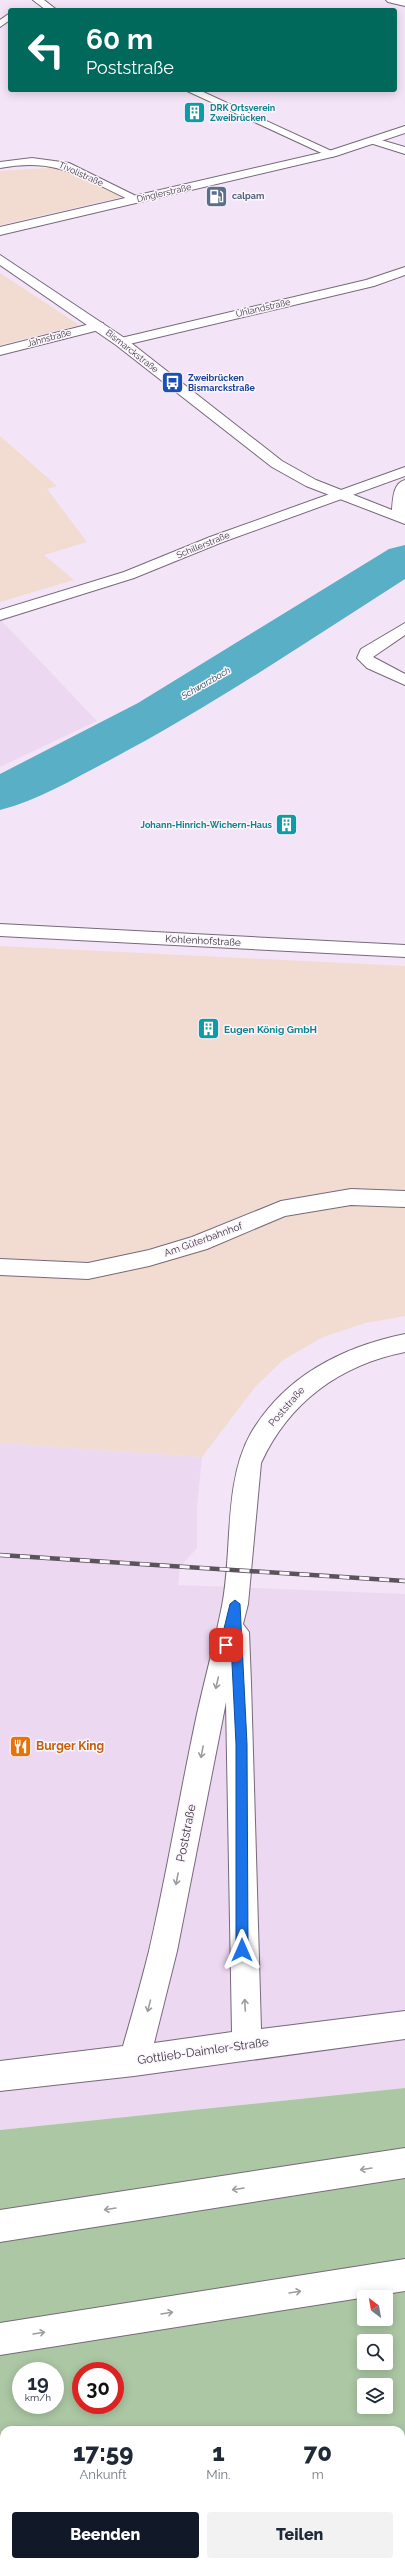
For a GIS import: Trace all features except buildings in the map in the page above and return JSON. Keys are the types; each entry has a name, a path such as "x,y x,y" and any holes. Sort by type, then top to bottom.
{"main road":[{"path":"38,0 49,8"},
{"path":"390,0 405,3"},
{"path":"194,92 332,154"},
{"name":"Dinglerstraße","path":"0,231 332,154 374,141 405,129"},
{"path":"374,141 405,151"},
{"name":"Tivolistraße","path":"0,165 26,160 52,161 65,164 136,200"},
{"name":"Bismarckstraße","path":"0,259 121,342 277,464 312,483 403,519"},
{"name":"Uhlandstraße","path":"121,342 370,283 405,271"},
{"name":"Jahnstraße","path":"0,351 98,326"},
{"name":"Schillerstraße","path":"0,615 129,575 236,532 343,495 405,471"},
{"path":"403,519 400,497 405,484"},
{"path":"405,628 367,652 365,658 374,665 405,680"},
{"name":"Kohlenhofstraße","path":"0,930 405,951"},
{"name":"Am Güterbahnhof","path":"0,1267 88,1271 149,1258 192,1245 281,1209 352,1197 405,1199"},
{"name":"Poststraße","path":"134,2061 163,1951 210,1714 235,1604 249,1463 256,1444 283,1407 304,1385 319,1374 364,1353 405,1343"},
{"name":"Poststraße","path":"235,1604 241,1744 242,1950 247,2044"},
{"name":"Gottlieb-Daimler-Straße","path":"0,2076 134,2061 247,2044 405,2025"},
{"path":"0,2226 405,2163"},
{"path":"0,2339 405,2275"}],"lane":[{"path":"0,24 8,16"}],"shaded area":[{"path":"64,167 126,196 0,225 0,171"},
{"path":"0,273 79,325 0,345"},
{"path":"0,436 57,486 47,489 87,542 44,555 74,580 0,602"},
{"path":"0,619 97,721 0,767"},
{"path":"0,946 405,966 405,1316 365,1323 323,1337 283,1360 255,1387 202,1457 0,1443"},
{"path":"0,1443 202,1457 197,1506 197,1548 180,1567 178,1585 405,1594 405,2088 0,2130"}],"green space":[{"path":"405,2088 405,2426 0,2426 0,2130"}],"waterway":[{"name":"Schwarzbach","path":"0,794 105,742 207,684 405,559"}],"railway":[{"path":"0,1555 405,1581"}],"place":[{"name":"DRK Ortsverein Zweibrücken","path":"195,113"},
{"name":"calpam","path":"216,196"},
{"name":"Zweibrücken Bismarckstraße","path":"172,383"},
{"name":"Johann-Hinrich-Wichern-Haus","path":"287,825"},
{"name":"Eugen König GmbH","path":"208,1029"},
{"name":"Burger King","path":"20,1746"}],"route":[{"path":"226,1645 235,1604 241,1744 242,1950"}]}
